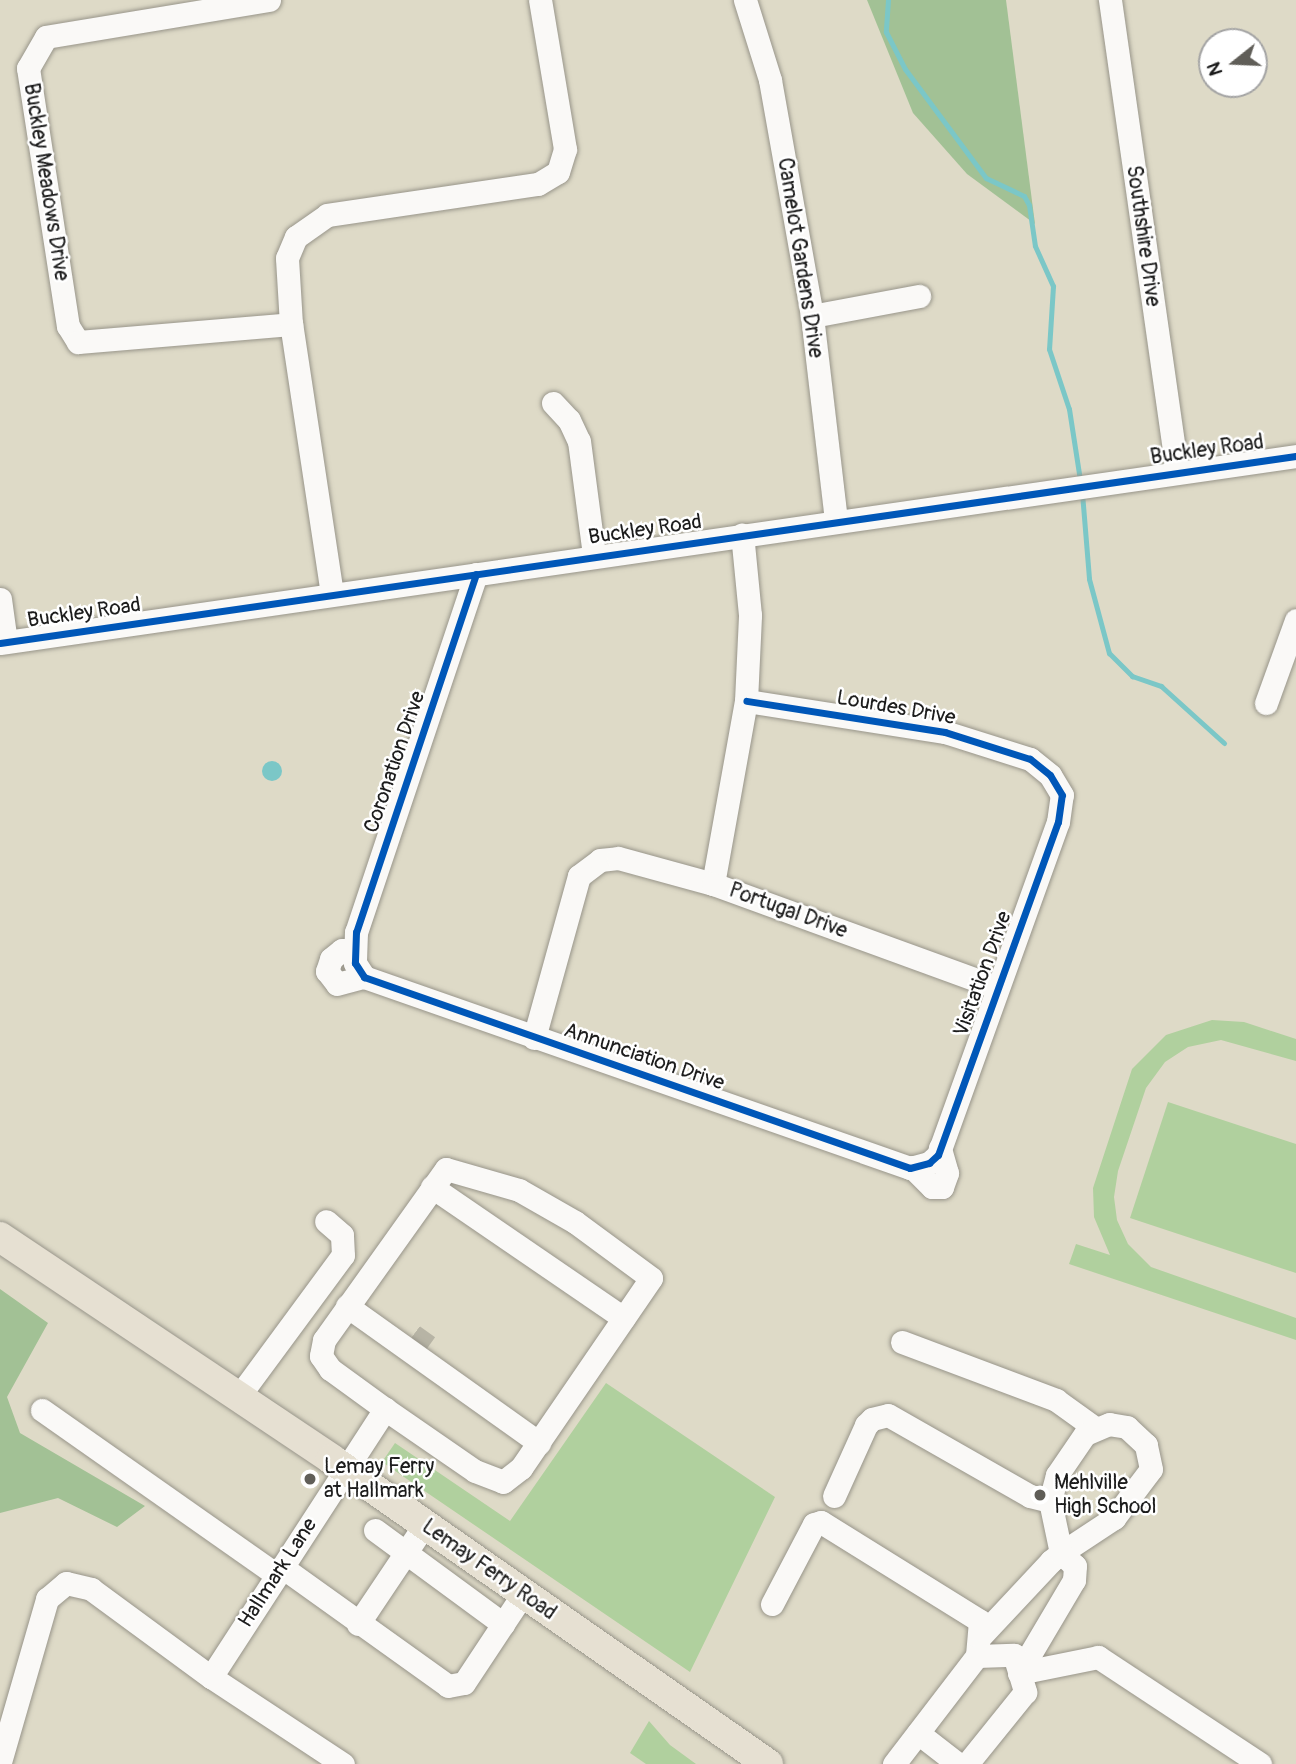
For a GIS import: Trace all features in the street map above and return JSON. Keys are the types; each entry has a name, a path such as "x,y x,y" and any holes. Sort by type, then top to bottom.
{"main road":[{"name":"Lemay Ferry Road","path":"0,1237 239,1396 768,1764"}],"street":[{"name":"Buckley Meadows Drive","path":"269,0 46,37 28,68 68,326 78,342 291,324"},
{"path":"332,594 291,324 287,258 296,237 311,223 327,215 538,184 558,172 565,149 540,0"},
{"name":"Camelot Gardens Drive","path":"746,0 770,80 812,316 836,520"},
{"name":"Southshire Drive","path":"1110,0 1177,472"},
{"path":"812,316 919,296"},
{"path":"553,402 569,420 579,441 594,555"},
{"name":"Buckley Road","path":"3,643 836,520 1296,456"},
{"path":"713,884 746,701 750,615 741,534"},
{"name":"Coronation Drive","path":"358,963 356,932 476,574"},
{"path":"0,599 3,643"},
{"path":"1266,703 1296,620"},
{"name":"Lourdes Drive","path":"746,701 945,732 1030,759 1050,775 1062,795"},
{"name":"Visitation Drive","path":"927,1159 1058,822 1062,795"},
{"name":"Portugal Drive","path":"534,1038 579,876 600,860 618,858 713,884 996,987"},
{"name":"Annunciation Drive","path":"358,963 534,1038 927,1159"},
{"path":"446,1169 519,1190 575,1222 651,1278 521,1468 503,1482 495,1483 348,1384 321,1356 324,1340 432,1187 446,1169"},
{"path":"432,1187 623,1318"},
{"path":"239,1396 343,1255 342,1235 326,1221"},
{"path":"347,1306 539,1443"},
{"path":"384,1332 406,1330 421,1340 435,1351 435,1369"},
{"path":"894,1764 1012,1604 1061,1553 1114,1518 1151,1469 1146,1445 1127,1427 1102,1426 1056,1400 902,1342"},
{"name":"Hallmark Lane","path":"211,1677 385,1409"},
{"path":"42,1410 449,1686 464,1683 523,1594"},
{"path":"834,1496 866,1425 888,1415 1030,1496 1050,1501"},
{"path":"1019,1674 1074,1580 1075,1566 1061,1553 1050,1501 1056,1475 1074,1446 1102,1426"},
{"path":"772,1604 814,1524 821,1522 980,1621 978,1647"},
{"path":"358,1624 425,1524"},
{"path":"375,1530 503,1624"},
{"path":"0,1762 47,1599 66,1583 91,1589 211,1677 343,1764"},
{"path":"918,1732 967,1763 1024,1692 1014,1655 978,1647"},
{"path":"1019,1674 1098,1657 1260,1764"}],"green space":[{"path":"867,0 1006,0 1035,224 967,174 913,113"},
{"path":"1212,1020 1244,1022 1296,1039 1296,1061 1221,1040 1188,1047 1165,1062 1146,1088 1118,1171 1114,1197 1117,1220 1128,1244 1151,1267 1296,1318 1296,1340 1069,1264 1076,1244 1110,1255 1094,1217 1093,1188 1132,1069 1166,1035"},
{"path":"1168,1102 1296,1144 1296,1273 1130,1218"},
{"path":"0,1289 48,1323 7,1397 20,1433 145,1506 117,1527 58,1498 0,1513"},
{"path":"606,1383 775,1497 690,1672 382,1462 395,1443 510,1521"},
{"path":"649,1721 670,1745 696,1764 646,1764 630,1753"}],"water":[{"path":"272,761 279,764 282,771 279,778 272,781 265,778 262,771 265,764"}],"waterway":[{"path":"888,0 886,32 905,69 986,178 1024,196 1029,205 1035,246 1053,286 1049,349 1069,409 1080,480"},
{"path":"1082,493 1089,579 1109,653 1132,676 1161,686 1224,743"}],"tunnel":[{"path":"413,1335 428,1346"}],"cycle path":[{"path":"0,643 1296,456"},
{"path":"476,574 356,932 355,963 364,977 910,1168 929,1163 938,1155 1058,822 1062,795 1050,775 1030,759 945,732 746,701"}],"place":[{"name":"Lemay Ferry at Hallmark","path":"310,1479"},
{"name":"Mehlville High School","path":"1040,1495"}]}
